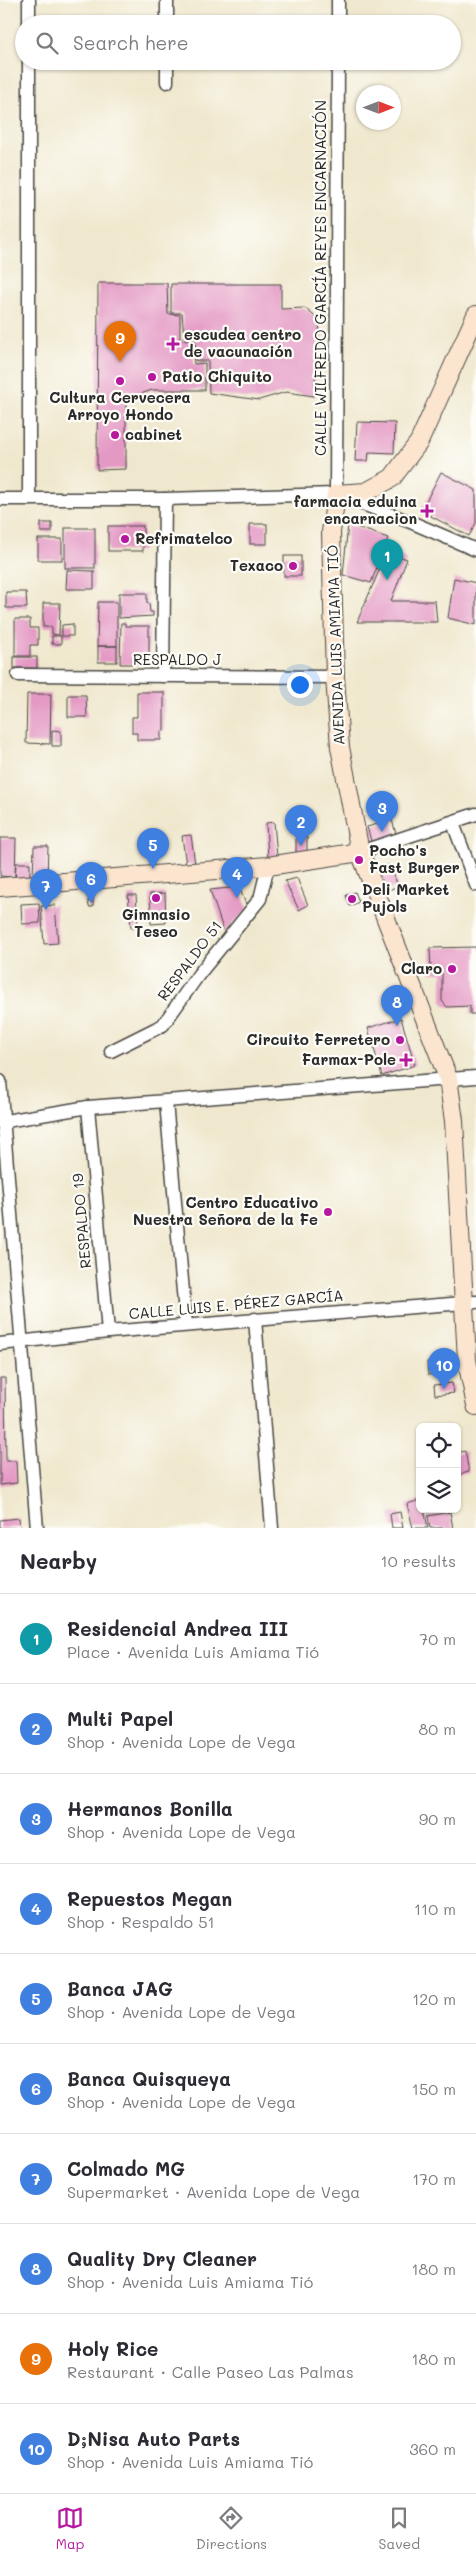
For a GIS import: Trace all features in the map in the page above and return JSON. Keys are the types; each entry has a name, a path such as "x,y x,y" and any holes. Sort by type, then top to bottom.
{"main road":[{"path":"336,494 366,492 392,478 419,442 475,318"},
{"name":"AVENIDA LUIS AMIAMA TIÓ","path":"336,494 331,532 335,676 340,747 360,852 448,1078 454,1121 469,1302 467,1360 476,1406"},
{"path":"0,887 268,866 360,852"}],"street":[{"path":"28,0 29,15"},
{"path":"167,0 167,15"},
{"path":"338,0 338,15"},
{"path":"29,70 29,499"},
{"path":"167,70 167,82"},
{"name":"CALLE WILFREDO GARCÍA REYES ENCARNACIÓN","path":"336,494 338,70"},
{"path":"0,499 166,499 336,494 413,523 476,550"},
{"path":"163,676 166,499"},
{"name":"RESPALDO J","path":"18,675 335,676"},
{"path":"360,852 476,814"},
{"path":"453,823 476,885"},
{"name":"RESPALDO 51","path":"111,1051 163,1025 199,974 260,898 268,866"},
{"path":"1,1122 88,1107 476,1077"},
{"path":"0,1081 1,1122 36,1528"},
{"path":"166,1102 186,1325"},
{"name":"RESPALDO 19","path":"88,1107 108,1332"},
{"name":"CALLE LUIS E. PÉREZ GARCÍA","path":"0,1344 186,1325 469,1302"},
{"path":"255,1320 272,1528"}],"building":[{"name":"Patio Chiquito","path":"98,283 167,283 168,314 180,315 180,340 193,339 194,364 205,363 205,390 152,390 126,399 126,469 97,470"},
{"path":"171,284 281,284 281,309 305,308 320,321 314,396 286,392 259,400 209,393 208,361 196,361 195,338 184,337 182,313 171,313"},
{"path":"357,422 395,423 394,453 369,452 368,461 355,461"},
{"path":"441,472 476,490 476,523 469,536 421,511"},
{"path":"41,523 52,523 52,532 41,532"},
{"name":"Texaco","path":"250,524 267,524 267,544 250,544"},
{"path":"348,524 388,538 371,583 343,575"},
{"name":"Refrimatelco","path":"108,526 143,526 143,551 108,551"},
{"path":"65,528 95,528 95,568 65,568"},
{"path":"38,539 62,539 62,560 38,560"},
{"path":"387,552 407,559 391,601 435,601 437,622 357,622"},
{"name":"Texaco","path":"284,556 301,556 301,576 284,576"},
{"path":"67,570 94,571 94,589 66,589"},
{"path":"454,578 476,583 476,625 448,618"},
{"path":"6,592 26,592 27,608 6,608"},
{"path":"119,593 147,593 147,603 149,603 150,612 153,612 153,616 119,618"},
{"path":"98,602 117,602 117,646 97,646"},
{"path":"43,603 60,603 59,635 52,634 52,627 43,627"},
{"path":"15,619 30,619 30,628 38,628 38,645 30,645 30,656 15,656"},
{"path":"121,623 125,623 125,626 149,626 149,664 120,664"},
{"path":"73,624 73,636 62,636 62,625"},
{"path":"52,636 61,636 61,644 52,644"},
{"path":"98,646 117,646 117,662 98,662"},
{"path":"14,657 37,657 37,668 14,668"},
{"path":"137,692 164,692 164,731 161,731 161,740 137,740 137,733 132,733 132,717 137,717"},
{"path":"27,694 51,694 50,744 26,743"},
{"path":"68,695 86,695 87,717 68,717"},
{"path":"52,730 61,731 61,746 52,746"},
{"path":"392,820 397,837 372,844 367,827"},
{"path":"274,822 277,857 268,858 266,823"},
{"path":"191,835 195,864 186,865 182,836"},
{"path":"307,837 307,855 296,855 296,838"},
{"path":"0,838 16,838 15,877 0,876"},
{"path":"34,846 48,846 47,880 33,879"},
{"path":"16,863 30,863 30,881 15,881"},
{"path":"390,865 398,886 382,893 373,871"},
{"path":"297,878 308,905 299,910 285,881"},
{"path":"239,887 248,909 224,932 210,890"},
{"name":"Deli Market Pujols","path":"355,892 359,902 350,906 346,895"},
{"path":"165,893 166,923 151,924 150,894"},
{"path":"128,895 136,895 138,927 131,928"},
{"path":"93,899 93,907 89,907 88,900"},
{"path":"39,903 40,923 22,924 21,904"},
{"path":"55,905 58,943 44,944 41,906"},
{"path":"476,947 476,1014 470,1014 470,1006 447,1007 442,1001 442,973 431,973 430,948"},
{"path":"401,1018 415,1065 382,1076 368,1028"},
{"path":"449,1361 450,1373 428,1375 427,1362"},
{"path":"0,1378 5,1378 6,1461 16,1461 17,1483 0,1485"},
{"path":"452,1383 454,1393 435,1395 434,1385"},
{"path":"465,1451 469,1472 461,1474 461,1468 461,1452"},
{"path":"416,1501 416,1513 425,1513 428,1528 413,1528 407,1504"},
{"path":"400,1512 403,1528 392,1528 390,1514"},
{"path":"450,1513 453,1528 430,1528 428,1516"},
{"path":"19,1518 20,1528 0,1528 0,1520"}],"place":[{"name":"escudea centro de vacunación","path":"173,344"},
{"name":"Holy Rice","path":"120,362"},
{"name":"Patio Chiquito","path":"152,377"},
{"name":"Cultura Cervecera Arroyo Hondo","path":"120,381"},
{"name":"cabinet","path":"115,435"},
{"name":"farmacia eduina encarnacion","path":"427,511"},
{"name":"Refrimatelco","path":"125,539"},
{"name":"Texaco","path":"293,566"},
{"name":"Residencial Andrea III","path":"387,580"},
{"name":"Hermanos Bonilla","path":"382,832"},
{"name":"Multi Papel","path":"301,846"},
{"name":"Pocho's Fast Burger","path":"359,860"},
{"name":"Banca JAG","path":"153,869"},
{"name":"Gimnasio Teseo","path":"156,898"},
{"name":"Repuestos Megan","path":"237,898"},
{"name":"Deli Market Pujols","path":"352,899"},
{"name":"Banca Quisqueya","path":"91,903"},
{"name":"Colmado MG","path":"46,910"},
{"name":"Claro","path":"452,969"},
{"name":"Quality Dry Cleaner","path":"397,1026"},
{"name":"Circuito Ferretero","path":"400,1040"},
{"name":"Farmax-Pole","path":"406,1060"},
{"name":"Centro Educativo Nuestra Señora de la Fe","path":"328,1212"},
{"name":"D;Nisa Auto Parts","path":"444,1389"}]}
